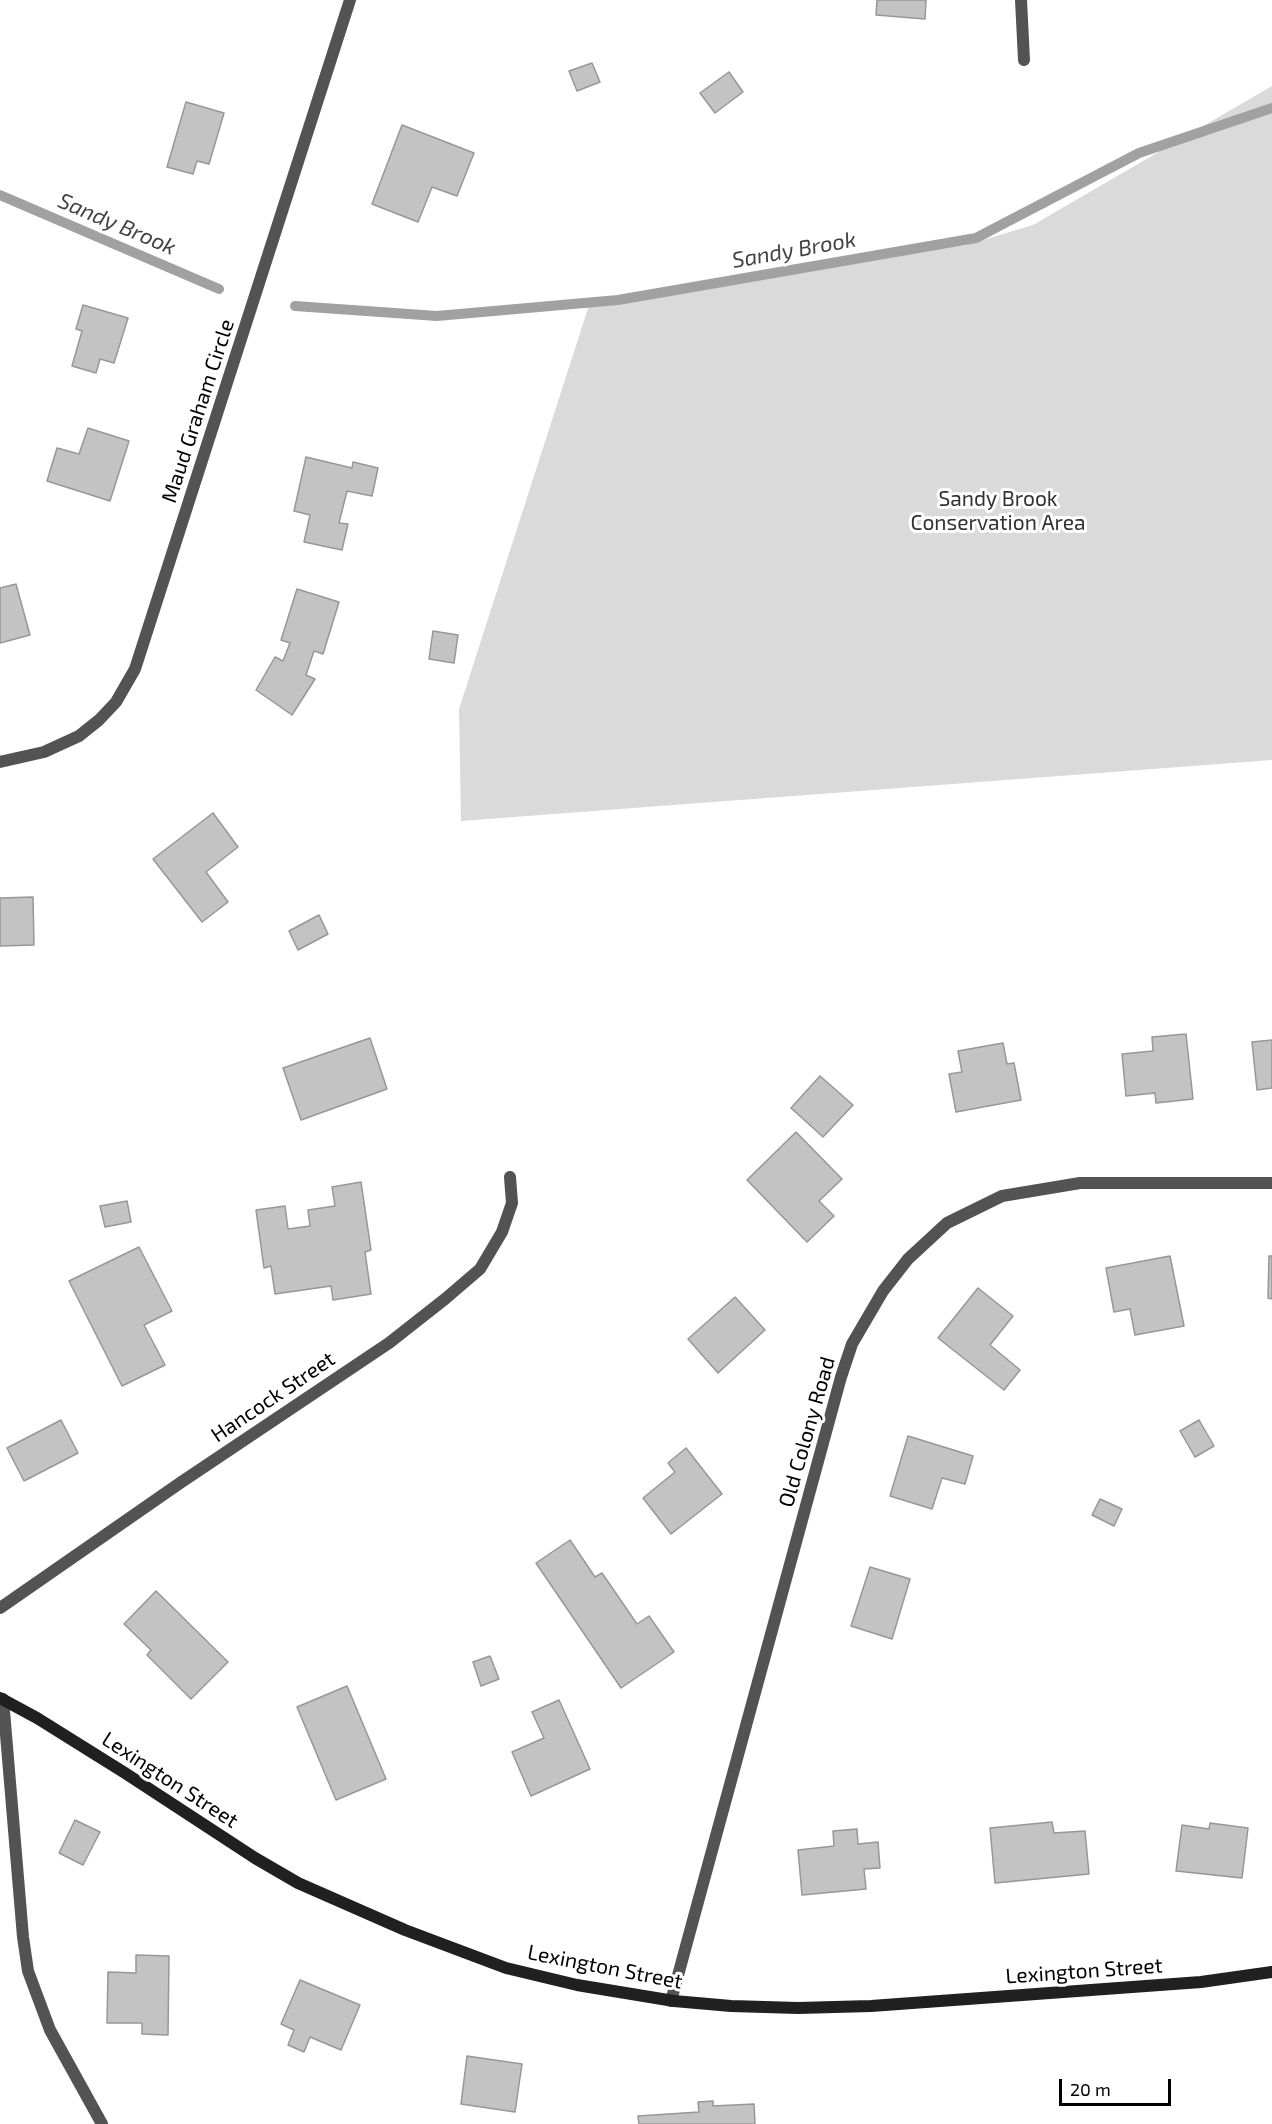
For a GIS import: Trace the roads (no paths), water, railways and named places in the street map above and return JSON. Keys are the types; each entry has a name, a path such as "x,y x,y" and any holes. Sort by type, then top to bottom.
{"street":[{"name":"Maud Graham Circle","path":"0,762 44,752 79,736 112,707 135,669 350,0"},
{"path":"1021,0 1024,60"},
{"name":"Hancock Street","path":"0,1608 190,1476 389,1343 445,1299 480,1269 502,1232 512,1203 510,1177"},
{"name":"Old Colony Road","path":"671,2001 841,1377 852,1344 883,1291 908,1259 947,1223 1002,1196 1080,1184 1272,1183"},
{"path":"1,1699 28,1971 50,2030 102,2124"},
{"name":"Lexington Street","path":"1,1699 125,1773 255,1858 298,1883 352,1908 506,1968 577,1985 671,2001 742,2007 798,2008 872,2006 1201,1982 1272,1972"}],"waterway":[{"name":"Sandy Brook","path":"295,306 437,316 618,300 976,238 1139,153 1272,108"},
{"name":"Sandy Brook","path":"0,195 219,289"}],"park label":[{"name":"Sandy Brook Conservation Area","path":"998,511"}]}
